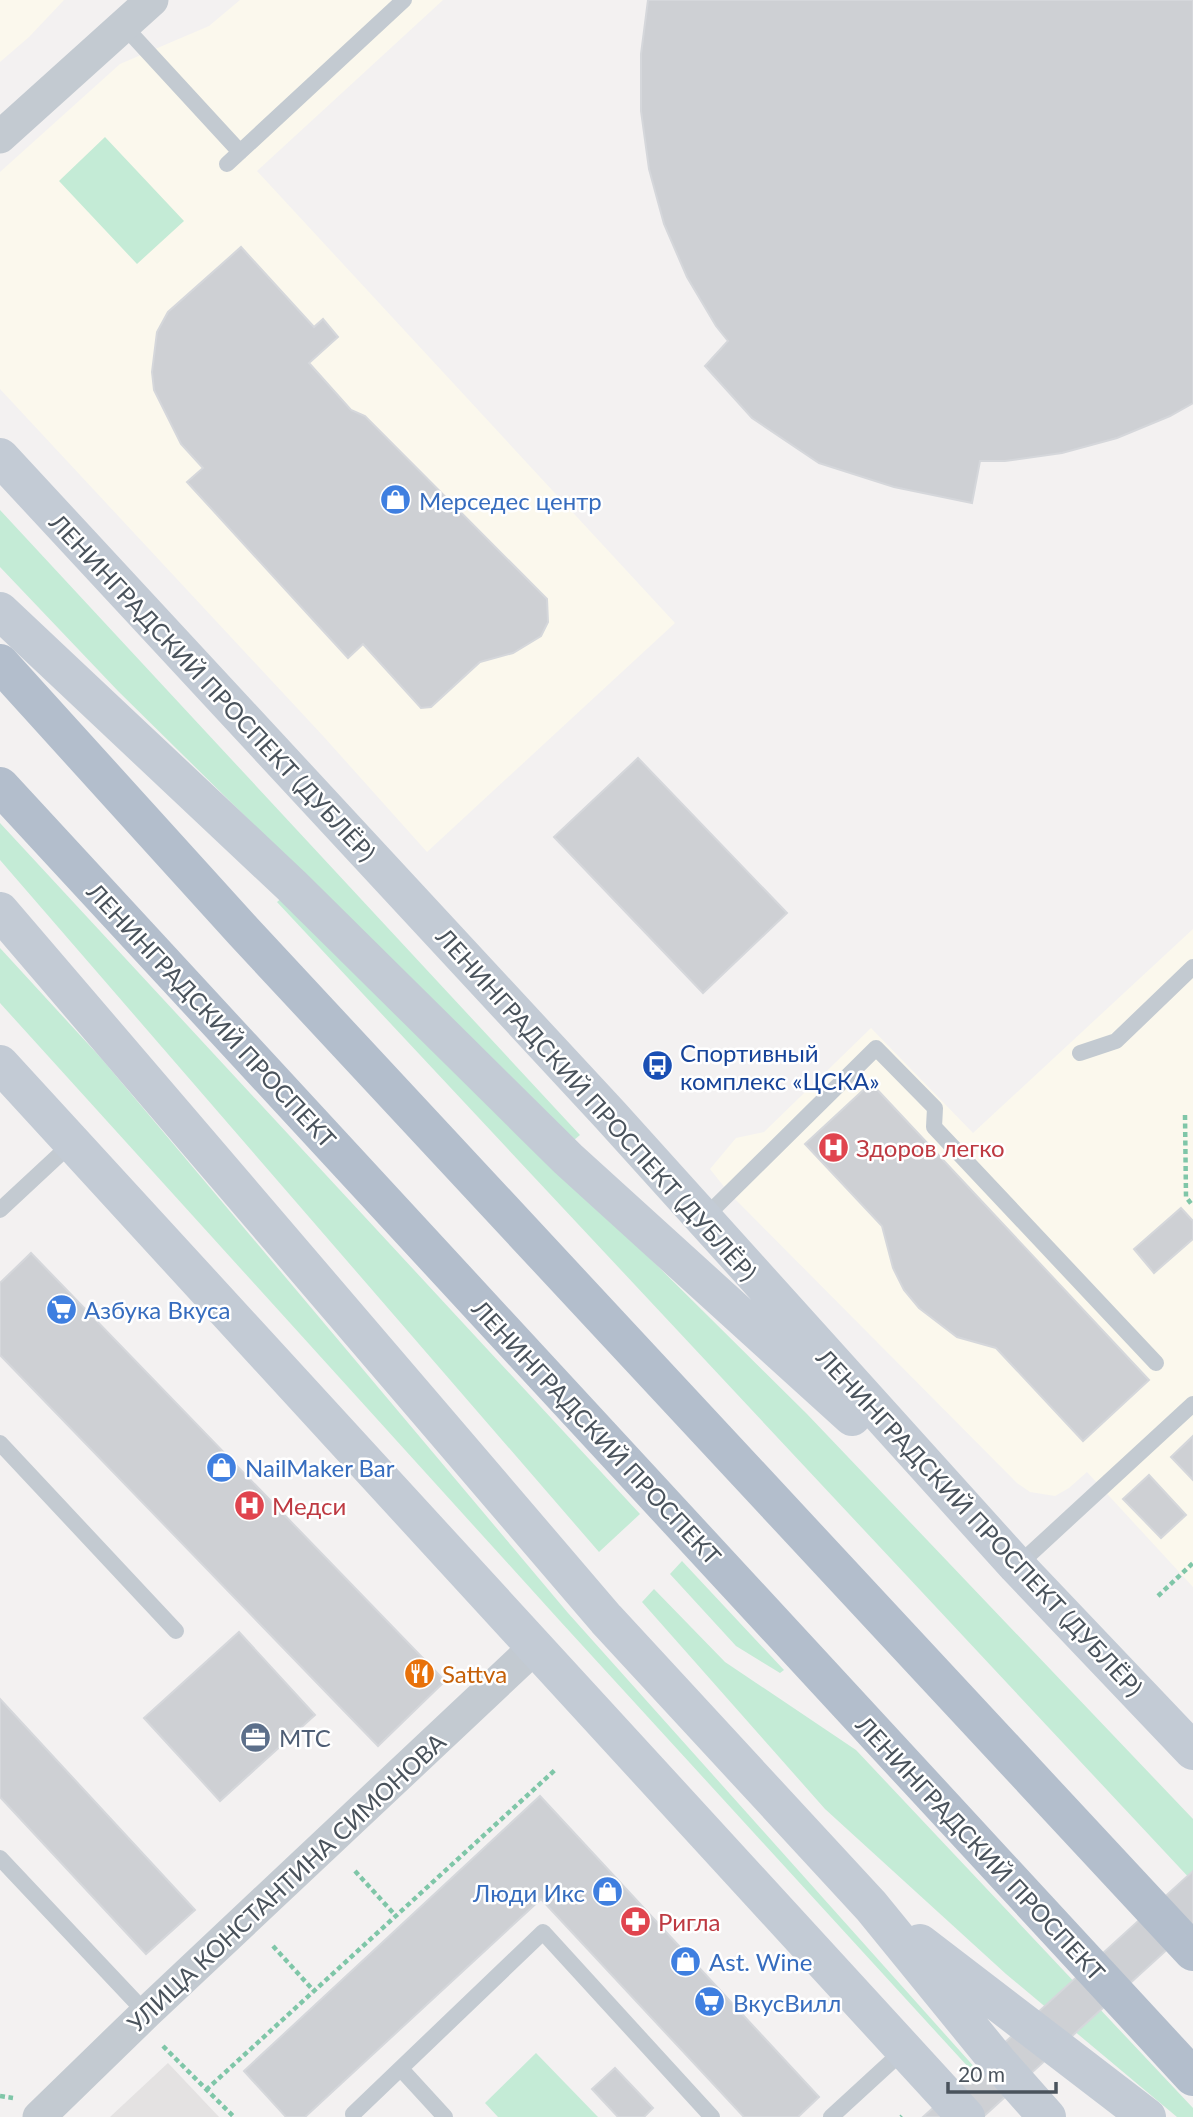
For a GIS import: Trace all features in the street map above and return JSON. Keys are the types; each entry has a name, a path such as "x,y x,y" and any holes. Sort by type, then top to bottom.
{"main road":[{"name":"ЛЕНИНГРАДСКИЙ ПРОСПЕКТ (ДУБЛЁР)","path":"0,457 601,1105 1017,1566 1192,1749"},
{"path":"0,611 292,886 568,1159 1017,1566"},
{"path":"0,663 244,932 1193,1952"},
{"name":"ЛЕНИНГРАДСКИЙ ПРОСПЕКТ","path":"0,786 1193,2077"},
{"path":"0,911 606,1619 871,1906 1046,2117"},
{"path":"0,1065 966,2117"},
{"path":"871,1906 1147,2117"}],"street":[{"path":"0,136 152,0"},
{"name":"УЛИЦА КОНСТАНТИНА СИМОНОВА","path":"39,2117 146,2012 534,1648"}],"lane":[{"path":"227,164 404,0"},
{"path":"124,26 240,152"},
{"path":"1080,1052 1116,1041 1193,967"},
{"path":"703,1219 876,1048 935,1108 934,1127 1156,1363"},
{"path":"0,1210 72,1143"},
{"path":"1017,1566 1193,1404"},
{"path":"0,1444 176,1631"},
{"path":"0,1858 146,2012"},
{"path":"353,2114 543,1932 712,2117"},
{"path":"831,2117 905,2050"},
{"path":"401,2069 445,2117"}],"path":[{"path":"1185,1115 1186,1197 1193,1206"},
{"path":"1158,1596 1193,1563"},
{"path":"206,2090 555,1770"},
{"path":"355,1871 396,1916"},
{"path":"273,1946 314,1991"},
{"path":"163,2046 234,2117"}],"shaded area":[{"path":"0,0 64,0 29,37 0,62"},
{"path":"240,0 443,0 257,171 675,623 427,852 324,737 0,389 0,172 120,64 209,26"},
{"path":"1193,929 1193,1587 1087,1472 1055,1496 1030,1492 1017,1483 729,1193 710,1169 736,1138 764,1132 871,1028 973,1133"},
{"path":"168,2063 219,2117 110,2117"}],"green space":[{"path":"105,137 184,221 137,264 59,181"},
{"path":"0,510 580,1135 574,1140 118,691 0,567"},
{"path":"0,823 640,1514 599,1552 0,860"},
{"path":"284,896 807,1414 1193,1819 1193,1882 277,902"},
{"path":"0,948 101,1058 568,1613 994,2089 991,2092 0,1003"},
{"path":"682,1561 784,1670 780,1673 736,1646 670,1574"},
{"path":"654,1589 725,1662 856,1750 1193,2108 1193,2117 1177,2117 1006,1974 825,1809 642,1602"},
{"path":"536,2053 598,2117 498,2117 485,2103"}],"building":[{"path":"648,0 1193,0 1193,403 1170,416 1117,438 1062,453 1005,461 980,461 972,503 894,487 819,463 752,418 705,366 728,341 687,277 664,224 649,169 641,111 641,54"},
{"path":"241,247 314,327 323,319 338,337 309,363 351,410 365,416 547,599 548,622 541,636 513,653 480,662 431,707 421,708 363,644 348,658 187,482 203,468 181,444 154,390 152,372 157,332 168,312"},
{"path":"638,758 787,913 703,993 554,837"},
{"path":"871,1083 1149,1380 1083,1441 996,1348 957,1337 919,1308 904,1290 893,1268 882,1226 805,1144"},
{"path":"1181,1208 1193,1221 1193,1239 1154,1273 1134,1249"},
{"path":"31,1253 445,1681 378,1746 0,1355 0,1283"},
{"path":"1193,1436 1193,1480 1171,1457"},
{"path":"1149,1475 1186,1515 1161,1538 1123,1499"},
{"path":"239,1632 315,1715 220,1801 144,1718"},
{"path":"0,1699 195,1910 146,1954 0,1797"},
{"path":"540,1796 819,2097 798,2117 744,2117 541,1899 305,2117 286,2117 244,2071"},
{"path":"1193,1871 1193,1926 983,2117 923,2117"},
{"path":"615,2068 653,2108 644,2117 618,2117 592,2089"}],"place":[{"name":"Мерседес центр","path":"396,500"},
{"name":"Спортивный комплекс «ЦСКА»","path":"657,1066"},
{"name":"Здоров легко","path":"833,1147"},
{"name":"Азбука Вкуса","path":"61,1309"},
{"name":"NailMaker Bar","path":"222,1467"},
{"name":"Медси","path":"249,1505"},
{"name":"Sattva","path":"419,1673"},
{"name":"МТС","path":"256,1737"},
{"name":"Люди Икс","path":"608,1892"},
{"name":"Ригла","path":"635,1921"},
{"name":"Ast. Wine","path":"686,1961"},
{"name":"ВкусВилл","path":"710,2002"}]}
